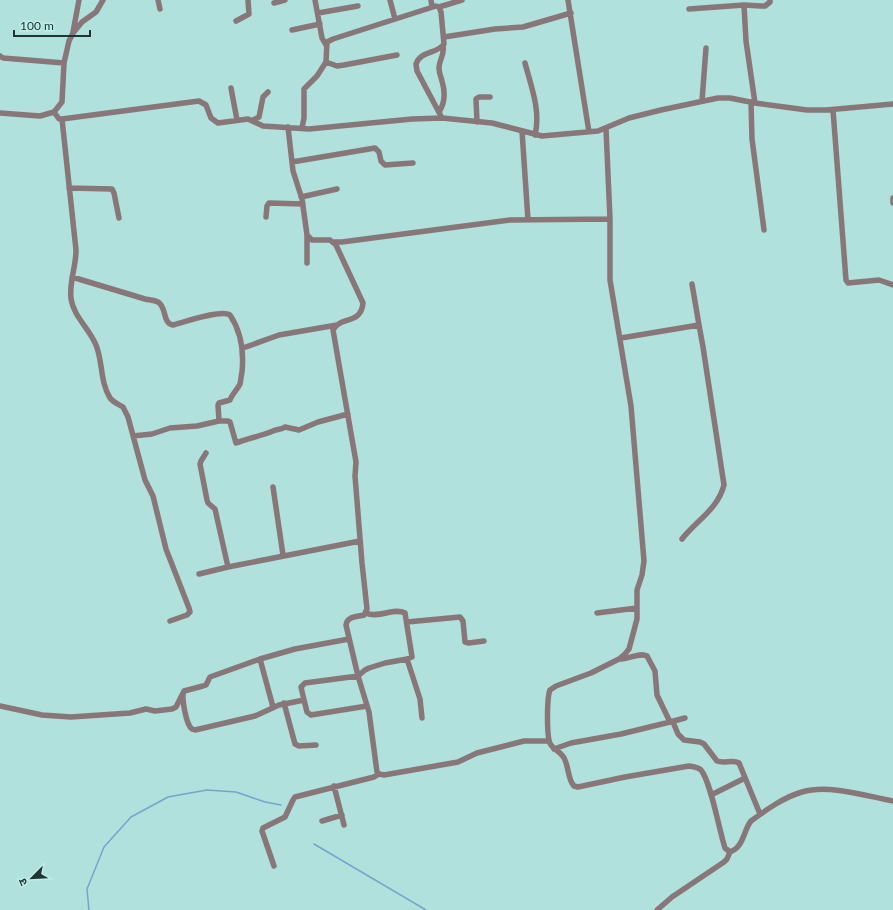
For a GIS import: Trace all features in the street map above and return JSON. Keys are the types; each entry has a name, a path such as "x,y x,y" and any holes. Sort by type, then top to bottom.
{"street":[{"path":"73,33 79,0"},
{"path":"0,113 40,116 54,112 62,102 64,63 69,41 73,33 82,22 96,12 103,0"},
{"path":"158,0 160,9"},
{"path":"236,21 249,14 248,0"},
{"path":"274,3 285,0"},
{"path":"302,128 304,118 304,89 317,76 326,62 326,45 322,38 315,0"},
{"path":"390,0 395,20"},
{"path":"431,0 432,7"},
{"path":"326,45 333,39 432,7 439,7 462,0"},
{"path":"568,0 589,132"},
{"path":"689,9 744,5 765,6 770,2 770,0"},
{"path":"744,5 746,41 753,103 752,139 764,230"},
{"path":"318,13 358,6"},
{"path":"439,7 442,12 444,37 444,52 439,68 444,97 442,107 439,112"},
{"path":"444,37 495,29 523,27 570,13"},
{"path":"292,30 320,24"},
{"path":"442,118 417,70 416,64 417,61 423,56 443,46"},
{"path":"702,101 706,48"},
{"path":"326,62 337,66 396,55"},
{"path":"0,56 3,58 64,63"},
{"path":"525,64 536,107 537,126 535,134"},
{"path":"231,88 237,120"},
{"path":"253,120 259,117 263,97 268,92"},
{"path":"477,122 476,99 479,97 490,97"},
{"path":"54,112 59,119 62,119 199,101 206,105 211,118 218,123 248,119 253,120 263,126 329,128 412,119 442,118 492,123 535,134 550,136 606,129 629,118 718,98 730,98 753,103 807,110 833,110 893,104"},
{"path":"833,110 846,280 848,283 879,280 893,285"},
{"path":"62,119 76,250 75,265 70,285 71,297 74,310 96,345 106,389 113,402 125,409 145,480 155,503 166,549 190,612 187,615 170,621"},
{"path":"288,127 292,162 303,204 307,235 307,263"},
{"path":"606,129 610,219 610,280 621,338 631,406 644,561 642,575 637,590 637,619 629,649 619,659 583,677 556,686 550,690 548,698 549,741 554,749 562,754 570,781 574,786 578,787 626,776 689,766 700,769 711,795 725,848 730,852"},
{"path":"522,131 528,220"},
{"path":"292,162 375,148 379,152 381,161 385,165 413,163"},
{"path":"69,188 112,189 119,218"},
{"path":"301,196 337,189"},
{"path":"893,198 893,203"},
{"path":"266,217 267,206 269,203 303,204"},
{"path":"307,235 312,240 342,242 510,220 610,219"},
{"path":"243,348 279,335 337,325 357,316 362,308 362,303 336,245 333,242"},
{"path":"72,277 145,299 157,301 161,305 170,324 227,313 232,318 243,348 241,381 230,400 221,402 218,405 219,422"},
{"path":"682,539 688,531 708,513 724,485 692,284"},
{"path":"337,325 333,330 356,462 355,476 366,613"},
{"path":"621,338 699,325"},
{"path":"133,436 152,434 170,428 196,426 228,420 230,422 236,444 249,438 264,435 285,427 299,430 318,422 348,414"},
{"path":"206,453 200,464 207,500 208,503 215,509 228,566"},
{"path":"273,487 283,556"},
{"path":"199,574 228,566 360,541"},
{"path":"597,613 637,608"},
{"path":"367,706 311,715 307,712 301,687 304,683 358,676 369,668 391,661 412,657 406,616 403,612 372,615 366,613 364,615 349,619 346,625 358,676 367,706 376,768 379,774"},
{"path":"407,622 460,617 463,621 465,642 469,643 484,641"},
{"path":"0,706 42,715 61,717 130,712 146,709 155,711 175,709 183,693 206,685 210,677 260,659 295,649 350,639"},
{"path":"619,659 628,659 642,654 648,656 654,671 657,696 678,734 684,740 704,744 717,761 736,762 739,764 760,814"},
{"path":"260,659 273,707"},
{"path":"407,659 420,700 422,718"},
{"path":"183,693 188,725 192,730 255,716 273,707 304,700"},
{"path":"284,704 294,744 299,746 316,745"},
{"path":"554,749 571,743 621,734 685,718"},
{"path":"274,866 262,831 263,828 285,817 295,797 374,777 379,774 384,775 454,762 477,753 524,741 549,741"},
{"path":"711,795 745,778"},
{"path":"334,786 344,825"},
{"path":"657,910 672,897 724,862 730,852 739,846 743,840 747,825 751,821 791,795 816,789 843,791 893,801"},
{"path":"322,821 342,815"}],"waterway":[{"path":"89,910 87,889 104,847 131,817 168,797 207,790 236,792 265,802 281,805"},
{"path":"314,844 426,910"}]}
